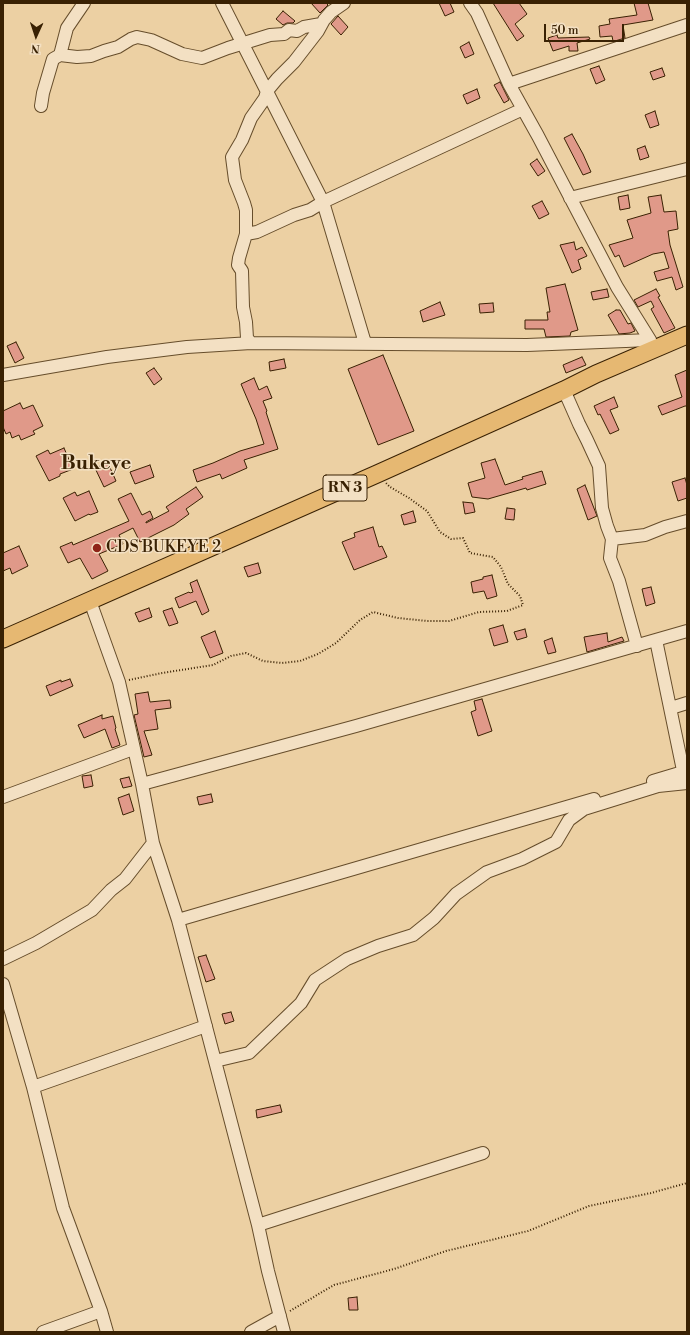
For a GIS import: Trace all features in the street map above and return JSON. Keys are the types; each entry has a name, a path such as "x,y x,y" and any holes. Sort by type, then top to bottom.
{"highway":[{"name":"RN 3","path":"3,639 564,390 652,344 687,335"}],"street":[{"path":"60,55 67,28 84,3"},
{"path":"222,3 323,202 365,343"},
{"path":"251,343 247,338 243,306 242,271 238,265 246,234 244,203 235,180 232,157 242,140 251,118 265,98 267,91 294,62 331,12 344,3"},
{"path":"470,3 509,84 617,287 652,344"},
{"path":"41,106 43,93 53,59 60,55 77,57 91,56 125,45 131,39 137,37 151,40 182,54 202,58 270,35 284,34 289,30 297,31 304,27 321,24"},
{"path":"509,84 687,25"},
{"path":"246,234 256,232 310,210 323,202 522,109"},
{"path":"570,198 687,169"},
{"path":"3,375 107,357 187,348 251,343 527,345 652,344"},
{"path":"564,390 578,424 588,440 599,466 602,508 612,539 610,558 619,581 637,646"},
{"path":"612,539 645,535 665,527 687,521"},
{"path":"90,601 119,682 142,784 153,843 178,920 258,1225 284,1332"},
{"path":"142,784 356,726 687,631"},
{"path":"656,640 685,780"},
{"path":"671,708 687,703"},
{"path":"3,797 133,749"},
{"path":"178,920 685,780"},
{"path":"215,1060 249,1053 302,1003 315,980 347,959 378,946 413,935 434,918 456,894 487,872 522,859 556,842 569,820 584,809 658,786 685,780"},
{"path":"3,960 36,943 92,910 111,890 125,879 153,843"},
{"path":"3,984 33,1087 63,1208 101,1311 107,1332"},
{"path":"33,1087 206,1026"},
{"path":"258,1225 484,1153"},
{"path":"42,1332 101,1311"},
{"path":"251,1332 280,1316"}],"path":[{"path":"119,682 162,673 213,665 232,656 246,653 263,661 282,663 300,661 318,654 336,643 360,620 373,612 398,618 427,621 449,621 479,612 506,611 523,605 520,596 508,584 501,567 493,557 470,553 462,538 451,539 440,532 427,511 390,487 377,474"},
{"path":"280,1316 334,1286 394,1269 446,1251 528,1231 589,1206 651,1193 687,1183"}],"building":[{"path":"311,3 326,3 328,5 320,13"},
{"path":"439,3 450,3 454,12 445,16"},
{"path":"493,3 519,3 527,14 515,24 524,36 517,41"},
{"path":"634,3 648,3 653,20 623,25 625,38 613,41 612,36 600,37 599,26 610,24 609,19 637,15"},
{"path":"283,11 295,21 293,23 283,25 276,19"},
{"path":"338,16 348,27 341,35 331,24"},
{"path":"557,35 558,38 589,37 590,39 577,43 578,51 569,51 569,46 553,51 548,38"},
{"path":"469,42 474,54 465,58 460,47"},
{"path":"599,66 605,80 596,84 590,69"},
{"path":"662,68 665,76 653,80 650,72"},
{"path":"500,82 509,100 504,103 494,85"},
{"path":"477,89 480,98 467,104 463,95"},
{"path":"655,111 659,125 650,128 645,115"},
{"path":"572,134 591,172 583,175 564,138"},
{"path":"645,146 649,157 640,160 637,149"},
{"path":"537,159 545,171 538,176 530,164"},
{"path":"628,195 630,208 620,210 618,197"},
{"path":"661,195 664,212 676,211 678,229 668,231 670,245 683,287 676,290 672,277 657,281 654,272 669,268 664,252 653,254 624,267 619,255 615,257 609,245 633,238 627,220 651,213 648,197"},
{"path":"542,201 549,214 539,219 532,206"},
{"path":"574,242 576,250 582,247 587,256 578,260 581,269 572,273 560,245"},
{"path":"565,284 578,330 571,332 570,336 546,337 544,329 525,329 525,320 548,320 547,312 550,312 546,288"},
{"path":"607,289 609,297 593,300 591,292"},
{"path":"656,289 660,296 658,297 675,328 664,333 651,309 654,307 651,301 638,307 634,300"},
{"path":"440,302 445,315 423,322 420,311"},
{"path":"493,303 494,312 480,313 479,304"},
{"path":"616,310 620,310 628,324 631,323 635,331 619,334 608,315"},
{"path":"16,342 24,358 15,363 7,346"},
{"path":"383,355 414,431 378,445 348,369"},
{"path":"582,357 586,365 566,373 563,365"},
{"path":"284,359 286,368 270,371 269,362"},
{"path":"154,368 162,379 154,385 146,373"},
{"path":"687,370 687,406 662,415 658,406 682,397 675,375"},
{"path":"254,378 259,390 267,386 272,398 263,401 278,449 244,460 247,468 222,479 220,474 197,482 193,470 240,451 264,444 256,419 241,384"},
{"path":"614,397 618,407 610,410 619,430 610,434 600,414 598,415 594,406"},
{"path":"20,403 23,409 33,405 43,426 33,431 35,434 21,440 19,435 12,438 10,432 6,434 3,427 3,411"},
{"path":"64,448 73,469 60,474 60,476 49,481 36,456 48,450 50,454"},
{"path":"495,459 505,485 523,479 522,477 542,471 546,484 488,499 472,497 468,483 485,478 481,463"},
{"path":"108,463 116,481 104,487 95,468"},
{"path":"150,465 154,477 135,484 130,472"},
{"path":"685,478 687,485 687,498 678,501 672,482"},
{"path":"585,485 597,516 588,520 577,489"},
{"path":"196,487 203,497 186,509 189,514 174,525 140,542 133,528 119,535 123,544 99,554 108,571 92,579 80,558 68,563 60,547 72,542 73,545 129,521 118,499 131,493 142,515 150,511 153,518 146,523 169,511 166,507"},
{"path":"89,491 98,512 89,514 75,521 63,498 75,492 77,496"},
{"path":"463,502 473,503 475,512 465,514"},
{"path":"507,508 515,509 514,520 505,519"},
{"path":"413,511 416,522 404,525 401,515"},
{"path":"373,527 379,547 382,546 387,557 354,570 342,542 355,537 354,533"},
{"path":"19,546 28,566 12,574 10,568 3,571 3,553"},
{"path":"258,563 261,573 248,577 244,567"},
{"path":"492,575 497,596 487,599 484,591 473,593 471,582"},
{"path":"197,580 209,611 202,615 196,601 179,608 175,598 189,592 193,592 190,583"},
{"path":"651,587 655,603 646,606 642,589"},
{"path":"149,608 152,617 139,622 135,613"},
{"path":"172,608 178,623 169,626 163,611"},
{"path":"503,625 508,642 494,646 489,629"},
{"path":"525,629 527,637 517,640 514,632"},
{"path":"215,631 223,653 210,658 201,637"},
{"path":"607,633 608,642 622,637 624,641 587,652 584,637"},
{"path":"552,638 556,652 548,654 544,641"},
{"path":"70,679 73,686 50,696 46,686 61,680 61,682"},
{"path":"148,692 150,702 170,700 171,708 155,710 158,729 144,731 152,755 144,757 134,715 138,714 135,694"},
{"path":"482,699 492,731 478,736 471,712 476,710 474,701"},
{"path":"102,715 102,719 113,716 120,745 112,748 105,729 84,738 78,725"},
{"path":"91,775 93,786 84,788 82,776"},
{"path":"129,777 132,786 123,788 120,779"},
{"path":"129,794 134,811 123,815 118,798"},
{"path":"211,794 213,802 199,805 197,797"},
{"path":"206,955 215,979 206,982 198,957"},
{"path":"231,1012 234,1021 225,1024 222,1014"},
{"path":"280,1105 282,1112 257,1118 256,1110"},
{"path":"357,1297 358,1310 349,1310 348,1298"}],"place":[{"name":"CDS BUKEYE 2","path":"97,548"}],"district":[{"name":"Bukeye","path":"96,464"}]}
